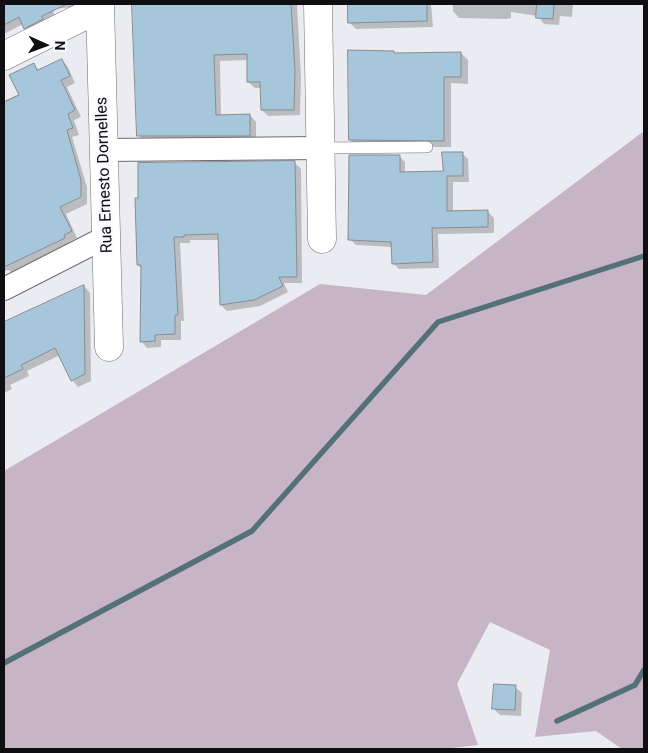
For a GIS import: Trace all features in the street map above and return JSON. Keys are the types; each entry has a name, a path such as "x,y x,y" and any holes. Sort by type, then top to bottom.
{"street":[{"path":"318,4 322,239"},
{"path":"4,56 100,6"},
{"name":"Rua Ernesto Dornelles","path":"100,6 109,347"},
{"path":"104,150 321,148"},
{"path":"4,290 106,237"}],"lane":[{"path":"321,148 427,147"}],"shaded area":[{"path":"644,131 644,749 622,749 596,731 535,737 550,650 490,622 457,684 478,745 443,749 4,749 4,471 320,284 426,295"}],"building":[{"path":"4,4 67,4 42,16 43,19 24,29 19,17 4,25"},
{"path":"132,4 291,4 295,71 294,110 261,110 260,82 247,82 247,54 214,55 216,115 250,114 250,136 137,136"},
{"path":"348,4 427,4 427,21 348,23"},
{"path":"537,4 554,4 553,19 536,18"},
{"path":"348,50 394,51 394,53 461,52 461,77 444,77 444,141 349,140"},
{"path":"62,59 70,76 61,80 75,110 68,114 73,128 67,130 81,180 81,197 60,207 72,231 64,235 65,238 4,267 4,102 19,95 9,75 34,63 37,70"},
{"path":"442,152 463,152 463,176 447,176 447,211 488,210 488,227 432,228 433,262 392,264 391,242 348,240 349,155 400,155 400,172 443,171"},
{"path":"295,161 297,277 279,277 283,286 254,300 220,305 218,234 174,237 178,315 175,315 175,334 155,335 155,341 140,342 141,265 137,265 135,198 138,198 138,163"},
{"path":"84,285 85,374 71,381 55,348 21,365 23,369 4,378 4,322"},
{"path":"494,684 516,685 515,710 492,709"}],"waterway":[{"path":"4,663 252,531 438,322 644,256"},
{"path":"557,721 635,685 644,670"}]}
